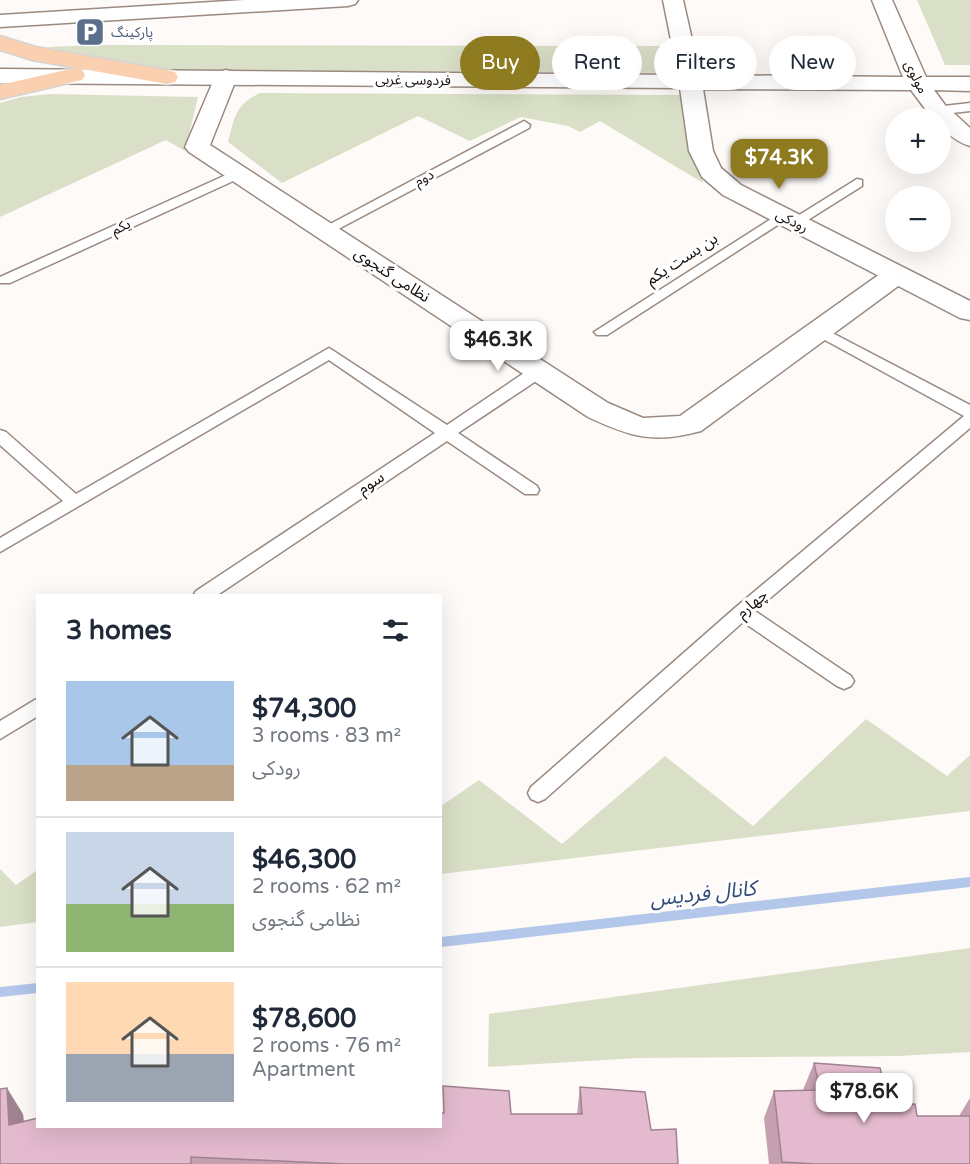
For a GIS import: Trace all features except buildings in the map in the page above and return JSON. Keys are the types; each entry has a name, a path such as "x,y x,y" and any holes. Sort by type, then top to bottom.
{"main road":[{"path":"0,43 32,53 167,77"},
{"path":"0,92 74,75"}],"street":[{"path":"0,6 3,0"},
{"path":"0,21 184,6 348,0"},
{"name":"رودکی","path":"673,0 681,36"},
{"name":"مولوی","path":"882,0 916,84 933,108"},
{"name":"فردوسی غربی","path":"0,76 654,83"},
{"name":"نظامی گنجوی","path":"226,77 196,147 598,410 640,430 662,431 690,424 896,276"},
{"name":"فردوسی غربی","path":"757,83 970,84"},
{"name":"رودکی","path":"692,90 701,151 711,172 732,190 896,276 969,311"},
{"name":"مولوی","path":"951,126 970,139"}],"lane":[{"path":"951,109 970,107"},
{"name":"دوم","path":"324,231 524,125"},
{"name":"یکم","path":"5,280 237,174"},
{"name":"بن بست یکم","path":"602,332 789,219 857,183"},
{"path":"819,331 970,412"},
{"path":"0,546 328,353 531,490"},
{"name":"سوم","path":"205,594 539,371"},
{"name":"چهارم","path":"538,793 742,612 970,419"},
{"path":"0,436 75,502"},
{"path":"742,612 844,681"},
{"path":"0,730 36,706"}],"green space":[{"path":"917,0 970,0 970,65 945,65"},
{"path":"103,45 460,46 460,72 162,70 46,47"},
{"path":"540,46 552,46 552,72 540,72"},
{"path":"642,46 654,46 654,73 642,73"},
{"path":"260,93 685,95 703,183 600,121 580,132 568,126 521,117 470,141 418,116 282,183 228,142 237,112 245,102"},
{"path":"49,94 198,97 185,151 166,140 0,217 0,103 21,97"},
{"path":"866,719 947,776 970,755 970,811 442,874 442,805 479,780 562,844 665,756 753,826"},
{"path":"0,869 16,885 36,871 36,922 0,927"},
{"path":"970,948 970,1052 899,1056 638,1058 488,1067 489,1014"}],"waterway":[{"name":"کانال فردیس","path":"442,942 970,882"},
{"name":"کانال فردیس","path":"0,992 36,988"}],"place":[{"name":"پارکینگ","path":"90,32"}]}
